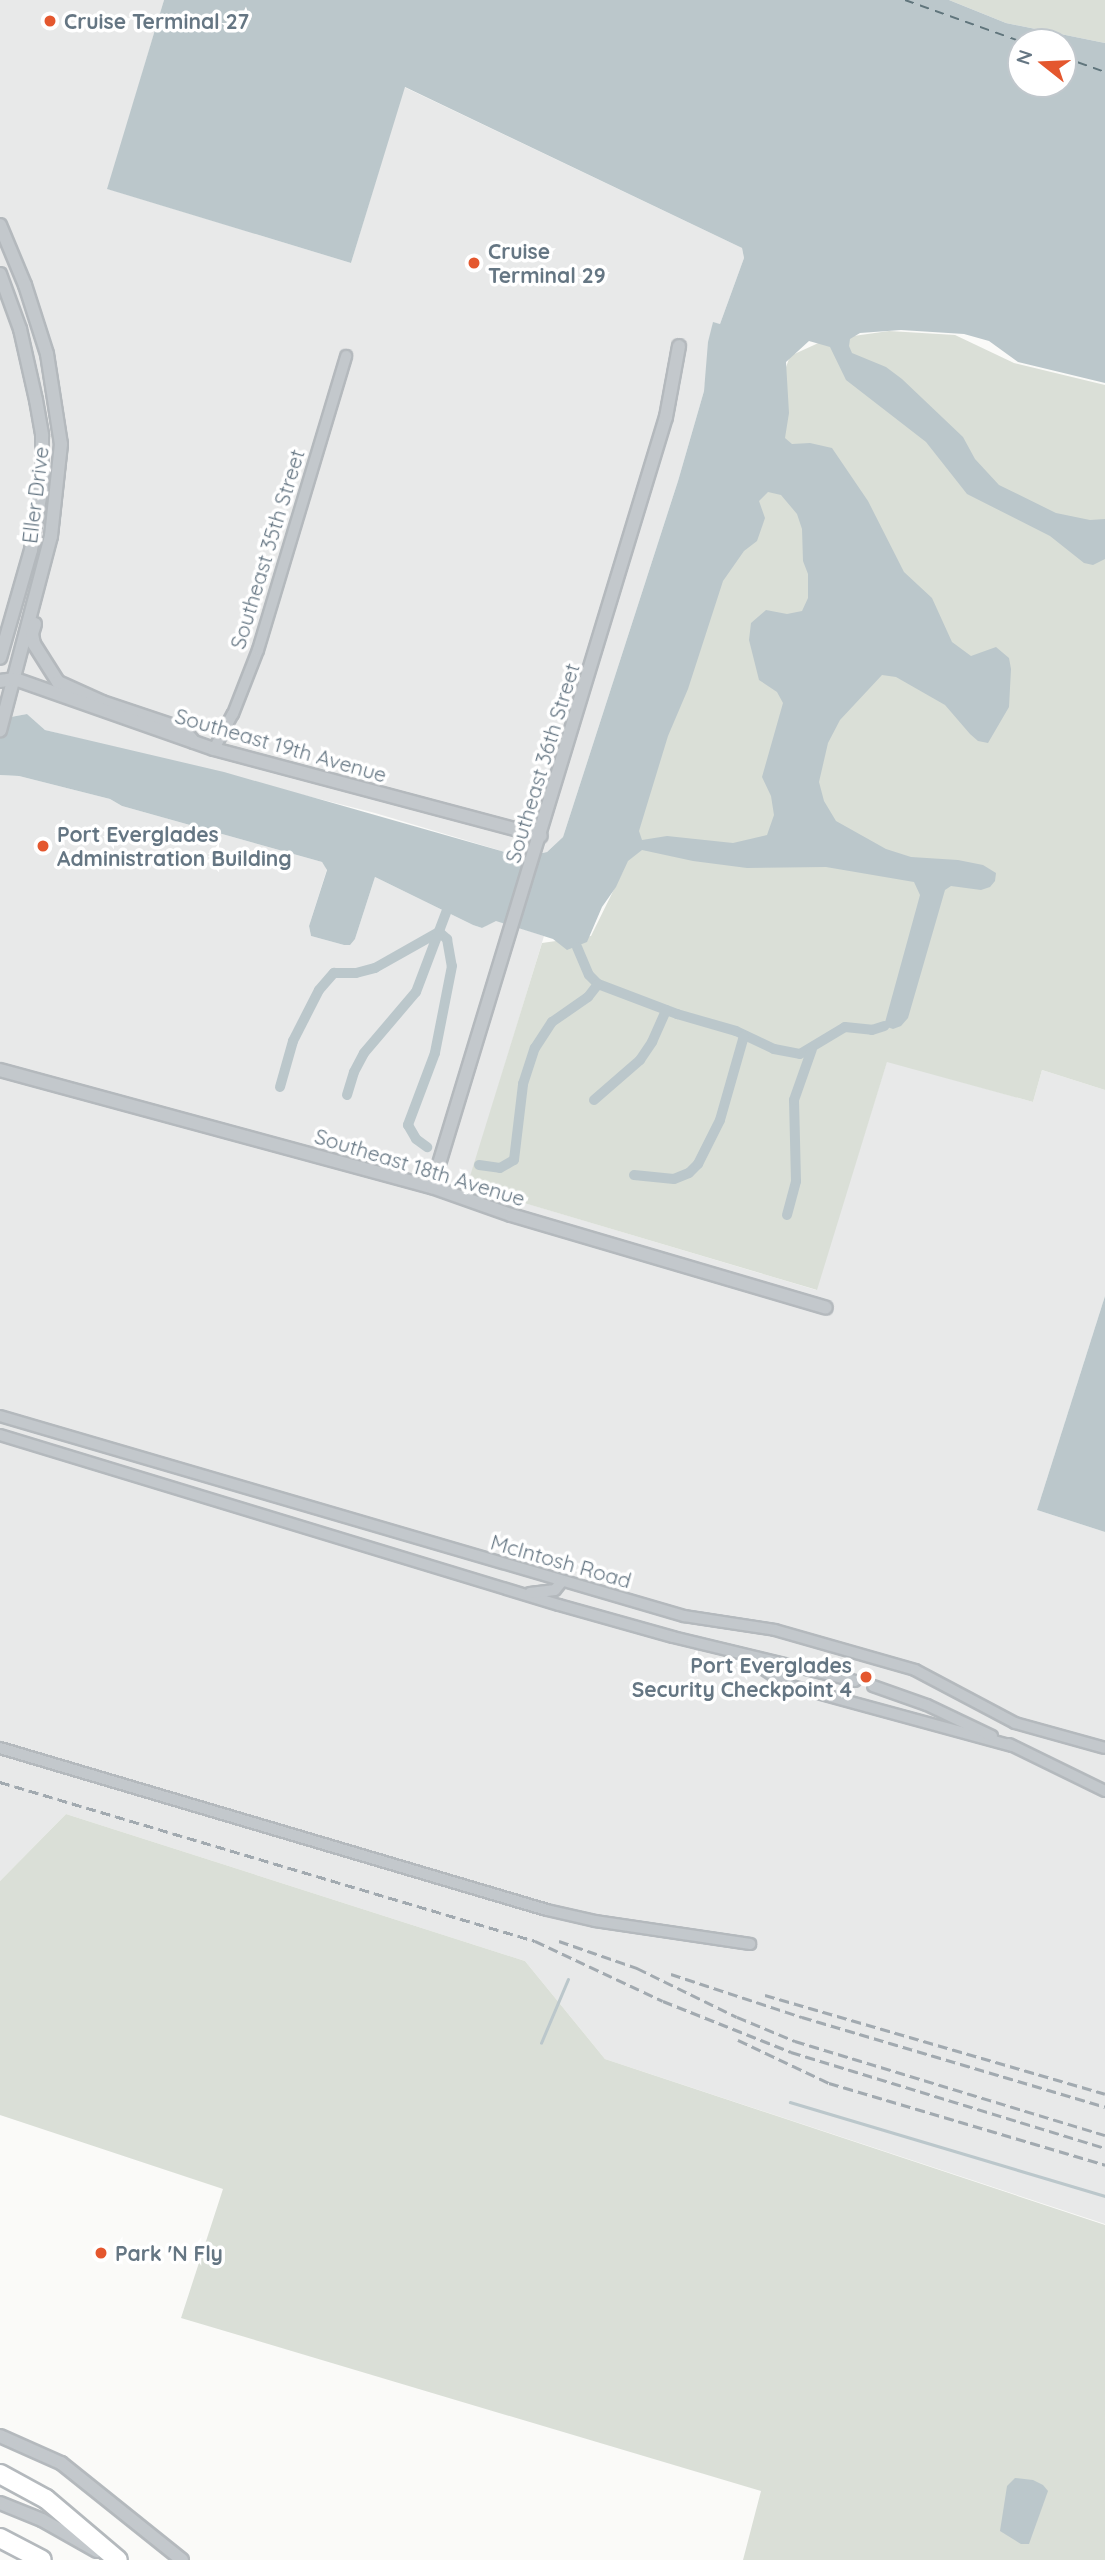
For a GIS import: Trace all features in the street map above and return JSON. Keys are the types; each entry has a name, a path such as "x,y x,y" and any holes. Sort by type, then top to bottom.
{"highway":[{"path":"0,2474 46,2499 118,2560"},
{"path":"0,2538 37,2557"}],"street":[{"name":"Eller Drive","path":"0,225 40,331 60,427 55,517 0,730"},
{"name":"Eller Drive","path":"0,274 29,364 42,435 38,523 0,659"},
{"name":"Southeast 36th Street","path":"432,1187 541,836 666,417 679,346"},
{"name":"Southeast 35th Street","path":"214,749 233,714 258,650 346,356"},
{"path":"43,568 42,600 32,634 51,676 68,688 102,702 183,729 194,742"},
{"path":"0,659 15,679"},
{"name":"Southeast 19th Avenue","path":"0,681 15,679 214,749 541,836"},
{"name":"Southeast 18th Avenue","path":"0,1070 432,1187 511,1215 826,1308"},
{"name":"McIntosh Road","path":"0,1416 684,1616 775,1630 915,1670 1015,1723 1105,1748"},
{"name":"McIntosh Road","path":"0,1435 523,1594 855,1681"},
{"path":"523,1594 555,1590 562,1581"},
{"name":"McIntosh Road","path":"740,1653 788,1685 1012,1746"},
{"name":"McIntosh Road","path":"873,1686 927,1705 1105,1791"},
{"path":"0,1748 547,1910 595,1921 750,1944"},
{"path":"0,2436 61,2463 182,2560"},
{"path":"0,2503 60,2529 112,2560"}],"shaded area":[{"path":"0,0 164,0 108,189 351,263 404,87 742,248 744,258 720,324 713,323 704,391 678,481 563,837 547,852 529,856 515,855 375,813 45,730 27,714 0,719"},
{"path":"164,0 949,0 1006,23 1031,28 1007,28 1007,98 1077,98 1077,37 1105,43 1105,383 1018,362 989,341 964,334 901,330 860,333 850,339 849,346 852,353 886,367 902,379 963,437 975,459 999,485 1056,513 1090,520 1105,519 1105,559 1093,565 1084,563 1050,536 967,494 926,442 846,380 830,347 809,341 786,362 789,413 785,438 792,444 810,443 832,448 868,501 904,572 932,598 952,642 971,656 996,647 1009,658 1011,669 1009,707 988,743 978,741 970,734 945,705 896,677 882,675 840,720 828,743 819,782 824,801 836,821 886,849 911,857 958,860 983,865 996,873 995,881 990,887 981,890 951,886 945,890 908,1018 901,1026 893,1029 884,1026 920,895 914,882 826,867 747,868 693,861 642,850 628,861 616,887 602,907 587,942 567,950 553,939 496,921 482,928 473,925 375,877 355,939 350,945 344,945 311,936 309,926 327,870 322,862 122,806 110,799 19,776 0,775 0,719 27,714 45,730 224,772 515,855 529,856 547,852 563,837 678,481 704,391 708,342 713,322 720,324 744,258 742,248 405,87 351,263 107,189","holes":["768,492 781,495 797,514 802,529 808,598 802,611 787,614 766,610 751,623 749,640 759,680 777,692 783,703 762,777 771,796 774,815 767,835 733,843 667,836 642,840 639,831 668,736 688,689 723,581 744,551 757,541 765,518 759,501"]},
{"path":"949,0 1105,0 1105,43 1077,37 1077,28 1031,28 1006,23"},
{"path":"889,331 955,335 1014,363 1105,385 1105,1090 1042,1070 1033,1102 887,1062 817,1290 467,1186 542,943 591,936 623,871 755,453 790,356 825,340"},
{"path":"0,775 19,776 110,799 122,806 322,862 327,869 309,926 311,936 344,945 355,939 375,877 473,925 482,928 495,920 544,936 468,1186 816,1290 887,1061 1033,1102 1042,1070 1105,1090 1105,1296 1037,1510 1105,1532 1105,2224 605,2059 525,1961 66,1814 0,1881"},
{"path":"1105,1296 1105,1532 1037,1510"},
{"path":"66,1814 525,1961 605,2059 1105,2225 1105,2560 743,2560 761,2491 181,2318 223,2189 0,2115 0,1881"},
{"path":"1015,2478 1033,2480 1048,2491 1029,2544 1021,2544 1000,2531 1007,2486"}],"waterway":[{"path":"347,1095 354,1072 364,1053 416,992 447,910"},
{"path":"280,1087 293,1041 319,990 334,973 356,973 375,968 439,932 447,939 452,966 435,1053 408,1125 416,1139 427,1147"},
{"path":"577,947 589,975 598,984 677,1014 736,1031 774,1049 800,1054 845,1027 872,1030 884,1026"},
{"path":"479,1165 500,1168 514,1160 523,1084 535,1048 552,1022 588,997 598,984"},
{"path":"594,1100 640,1060 652,1042 666,1010"},
{"path":"634,1175 674,1179 689,1173 698,1164 720,1120 744,1036"},
{"path":"787,1215 796,1181 794,1100 812,1049"},
{"path":"541,2043 568,1979"},
{"path":"790,2102 1105,2196"}],"ferry route":[{"path":"905,0 1007,37"},
{"path":"1077,62 1105,72"}],"railway":[{"path":"0,1782 535,1941 663,2001 791,2052 1105,2148"},
{"path":"559,1941 637,1968 737,2017 795,2041 1105,2135"},
{"path":"671,1974 802,2017 1105,2107"},
{"path":"765,1995 1105,2094"},
{"path":"738,2040 829,2083 1105,2165"}],"place":[{"name":"Cruise Terminal 27","path":"50,21"},
{"name":"Cruise Terminal 29","path":"474,263"},
{"name":"Port Everglades Administration Building","path":"43,846"},
{"name":"Port Everglades Security Checkpoint 4","path":"866,1677"},
{"name":"Park 'N Fly","path":"101,2253"}]}
